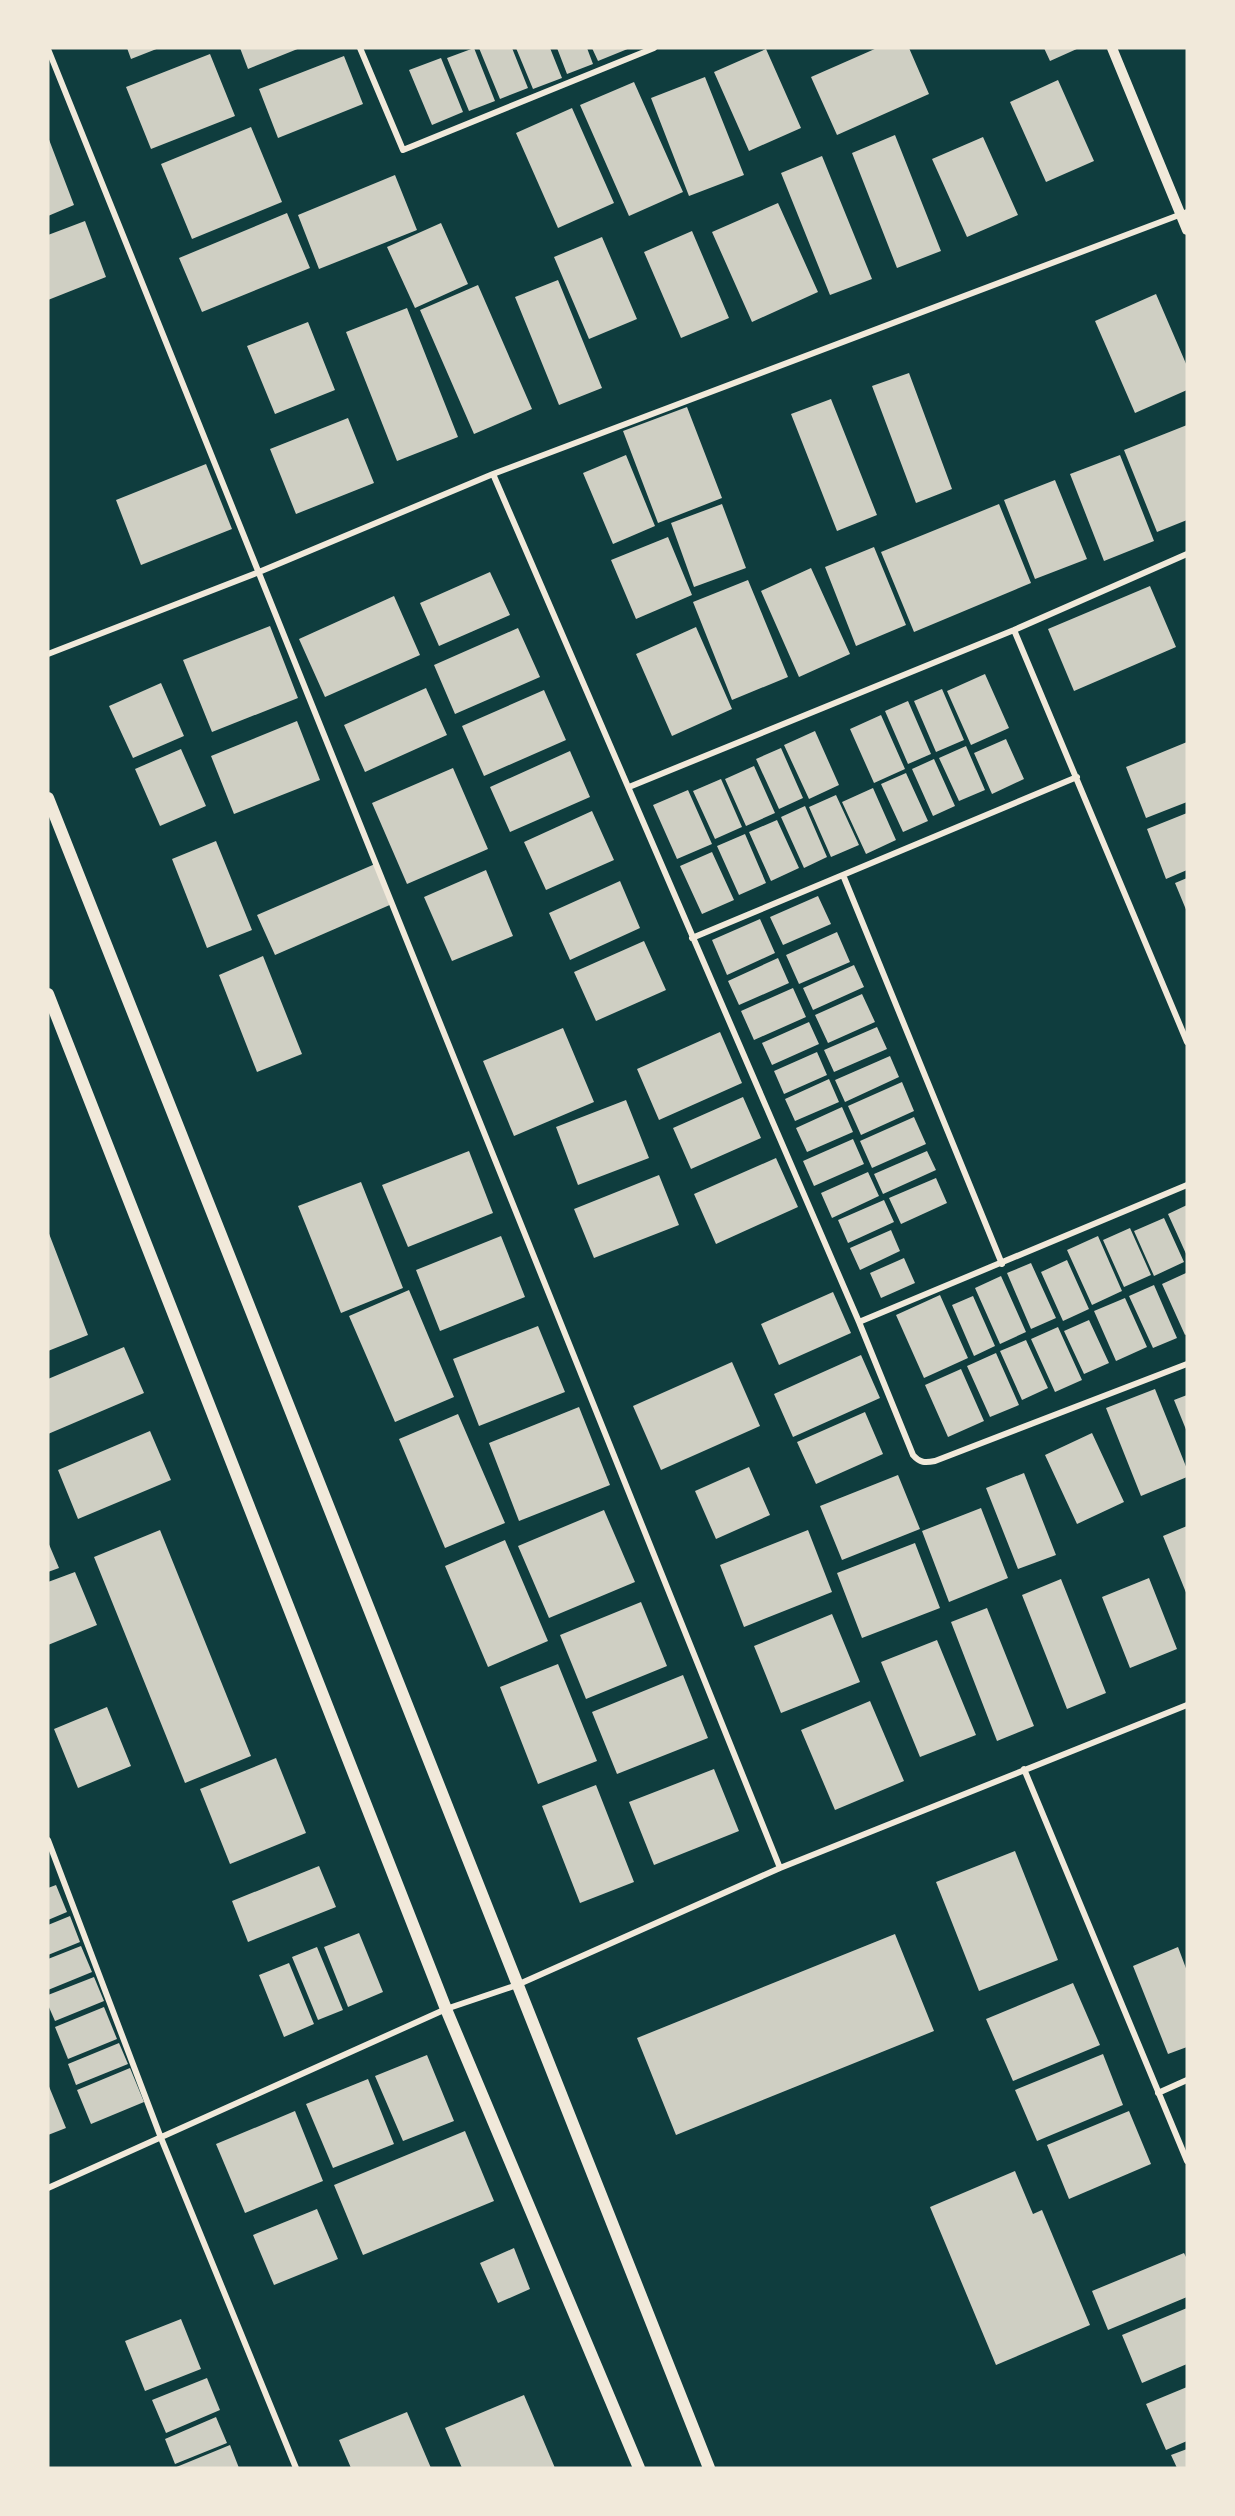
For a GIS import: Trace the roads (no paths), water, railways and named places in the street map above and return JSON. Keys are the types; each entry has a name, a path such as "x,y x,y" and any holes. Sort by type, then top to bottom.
{"main road":[{"path":"48,798 709,2468"},
{"path":"48,994 446,2009 639,2468"}],"street":[{"path":"360,48 404,150 654,48"},
{"path":"1112,48 1184,214 1187,230"},
{"path":"48,49 780,1868"},
{"path":"48,654 259,572 493,474 1184,214"},
{"path":"493,474 859,1322 913,1455 918,1461 925,1463 1187,1364"},
{"path":"629,787 1014,630 1187,554"},
{"path":"1014,630 1187,1042"},
{"path":"692,938 1077,777"},
{"path":"843,875 1002,1264"},
{"path":"859,1322 1187,1185"},
{"path":"48,2188 446,2009 517,1985 780,1868 1024,1768 1187,1705"},
{"path":"1024,1768 1187,2161"},
{"path":"48,1840 161,2138 296,2468"},
{"path":"1158,2092 1187,2080"}]}
